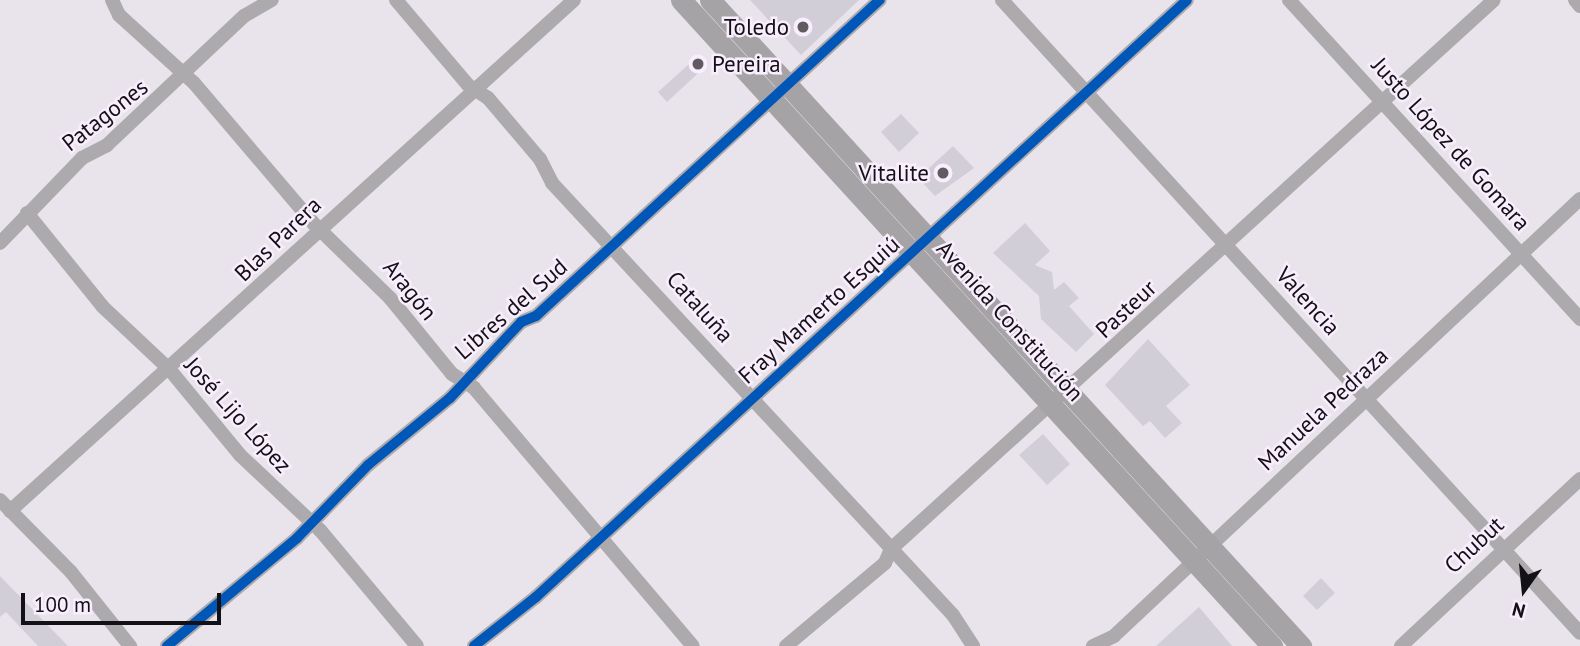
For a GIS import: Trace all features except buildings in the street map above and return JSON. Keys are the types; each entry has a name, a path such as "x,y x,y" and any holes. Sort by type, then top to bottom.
{"main road":[{"name":"Avenida Constitución","path":"681,0 781,93 1202,554 1301,646"},
{"name":"Avenida Constitución","path":"710,0 781,93"},
{"name":"Avenida Constitución","path":"1202,554 1272,646"}],"street":[{"name":"Aragón","path":"112,0 118,15 184,76 323,230 526,447 598,540 612,544 693,646"},
{"name":"Patagones","path":"0,243 82,158 107,145 184,76 244,16 272,0"},
{"name":"Cataluña","path":"396,0 541,159 552,183 611,243 891,549 973,646"},
{"name":"Blas Parera","path":"5,506 170,370 323,230 386,164 399,160 573,0"},
{"name":"Libres del Sud","path":"167,646 310,523 611,243 781,93 880,0"},
{"name":"Valencia","path":"1002,0 1580,633"},
{"name":"Fray Mamerto Esquiú","path":"474,646 598,540 1187,0"},
{"name":"Justo López de Gomara","path":"1289,0 1580,319"},
{"name":"Pasteur","path":"786,646 885,564 891,549 1061,400 1494,0"},
{"path":"1575,0 1580,6"},
{"name":"Manuela Pedraza","path":"1093,646 1114,636 1580,199"},
{"name":"José Lijo López","path":"27,214 103,307 170,370 240,455 310,523 417,646"},
{"name":"Chubut","path":"1401,646 1580,479"},
{"path":"5,506 130,646"}],"cycle path":[{"path":"167,646 297,538 368,465 450,398 521,322 536,316 880,0"},
{"path":"474,646 536,597 1187,0"}],"place":[{"name":"Toledo","path":"803,27"},
{"name":"Pereira","path":"698,64"},
{"name":"Vitalite","path":"943,173"}]}
